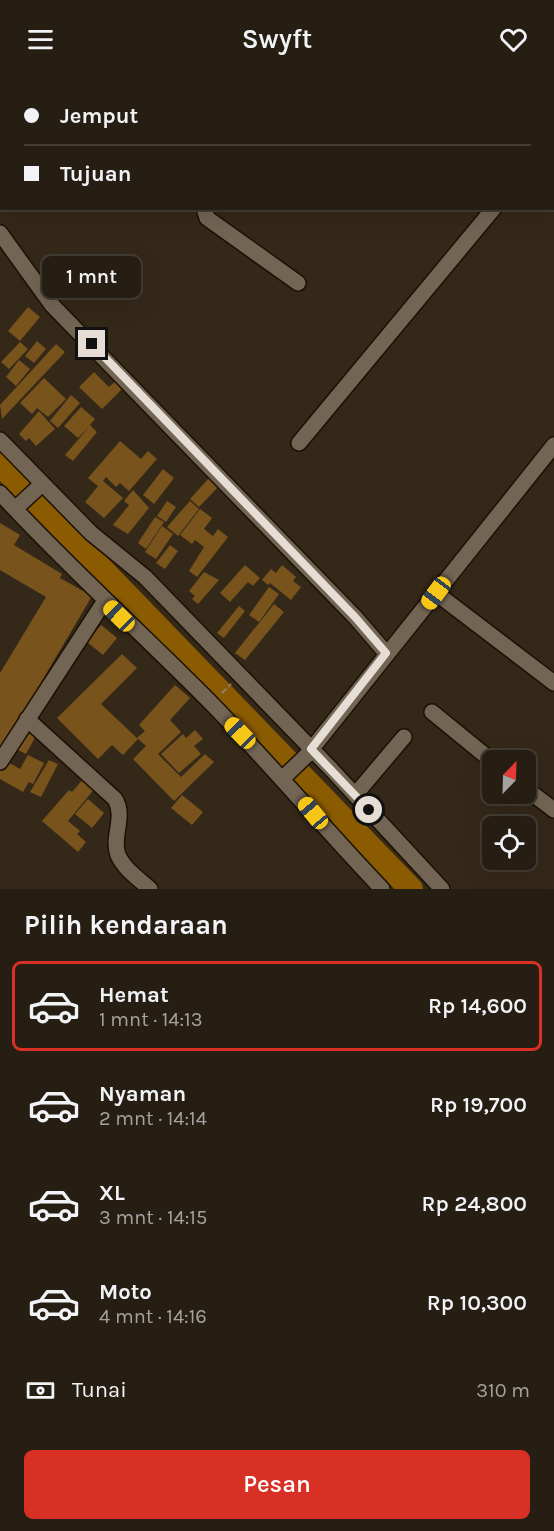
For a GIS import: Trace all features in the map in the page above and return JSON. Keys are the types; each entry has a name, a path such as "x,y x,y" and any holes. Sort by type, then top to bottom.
{"street":[{"path":"205,210 207,218 298,283"},
{"path":"299,443 492,210"},
{"path":"0,233 52,305 347,608 382,659"},
{"path":"0,440 39,487 90,533 145,577 309,752 355,795 442,889"},
{"path":"288,775 309,752 554,445"},
{"path":"39,487 9,501 104,602 288,775 382,889"},
{"path":"436,593 554,683"},
{"path":"0,762 104,602"},
{"path":"432,712 482,753"},
{"path":"27,719 112,795 120,813 116,849 119,857 150,889"},
{"path":"355,795 404,737"},
{"path":"536,796 554,810"}],"path":[{"path":"217,698 233,682"}],"building":[{"path":"28,307 40,317 20,341 8,331"},
{"path":"37,341 46,349 34,363 25,356"},
{"path":"20,342 28,349 9,369 1,362"},
{"path":"56,344 65,352 2,419 0,405"},
{"path":"19,360 30,369 16,386 6,377"},
{"path":"94,372 109,387 120,377 127,384 102,409 79,387"},
{"path":"44,378 66,399 48,417 37,408 32,414 20,403"},
{"path":"71,395 80,403 58,428 50,421"},
{"path":"81,407 95,419 90,425 97,432 73,461 65,455 89,427 78,438 64,426"},
{"path":"39,411 55,429 36,446 29,438 26,441 19,434"},
{"path":"120,441 141,459 148,451 157,459 129,491 120,483 116,487 106,477 103,481 123,498 104,518 85,502 98,486 88,478"},
{"path":"163,469 174,478 154,504 143,495"},
{"path":"209,478 218,487 199,507 190,499"},
{"path":"133,490 149,508 128,534 113,525 129,505 124,501"},
{"path":"167,501 176,507 166,522 157,516"},
{"path":"190,501 199,509 178,536 167,527"},
{"path":"200,509 212,518 204,529 213,536 218,529 228,537 197,577 189,571 204,547 195,540 192,544 180,535"},
{"path":"155,517 164,522 146,549 138,543"},
{"path":"0,523 20,535 14,545 62,574 60,578 92,596 0,752 0,673 46,597 0,570"},
{"path":"162,526 173,534 156,559 145,552"},
{"path":"170,545 178,551 165,569 156,563"},
{"path":"245,565 260,578 253,586 248,582 230,602 220,593"},
{"path":"282,565 296,577 293,581 301,587 291,600 270,583 268,585 262,580 271,569 276,573"},
{"path":"204,572 219,580 198,604 192,599 195,596 189,591"},
{"path":"269,587 279,594 259,622 249,615"},
{"path":"274,604 284,612 245,660 235,653"},
{"path":"239,606 245,611 224,638 217,633"},
{"path":"101,625 117,638 103,655 87,642"},
{"path":"122,654 137,668 101,704 138,739 123,755 112,745 98,759 57,718"},
{"path":"175,685 190,698 170,720 181,732 158,754 181,777 205,754 214,762 174,801 133,759 146,746 137,738 145,731 139,725"},
{"path":"25,728 37,734 26,754 14,748"},
{"path":"195,730 203,739 194,746 201,754 179,773 161,754 183,734 186,738"},
{"path":"28,755 44,763 33,784 29,782 23,792 0,779 0,766 4,760 20,769"},
{"path":"49,760 58,764 41,797 30,792"},
{"path":"85,777 96,787 68,821 80,831 77,834 86,842 78,852 42,821 69,790 72,792"},
{"path":"182,795 203,812 192,825 171,808"},
{"path":"88,799 104,813 92,828 75,814"}],"waterway":[{"path":"0,464 411,889"}],"route":[{"path":"92,344 355,617 386,653 311,749 369,810"}]}
